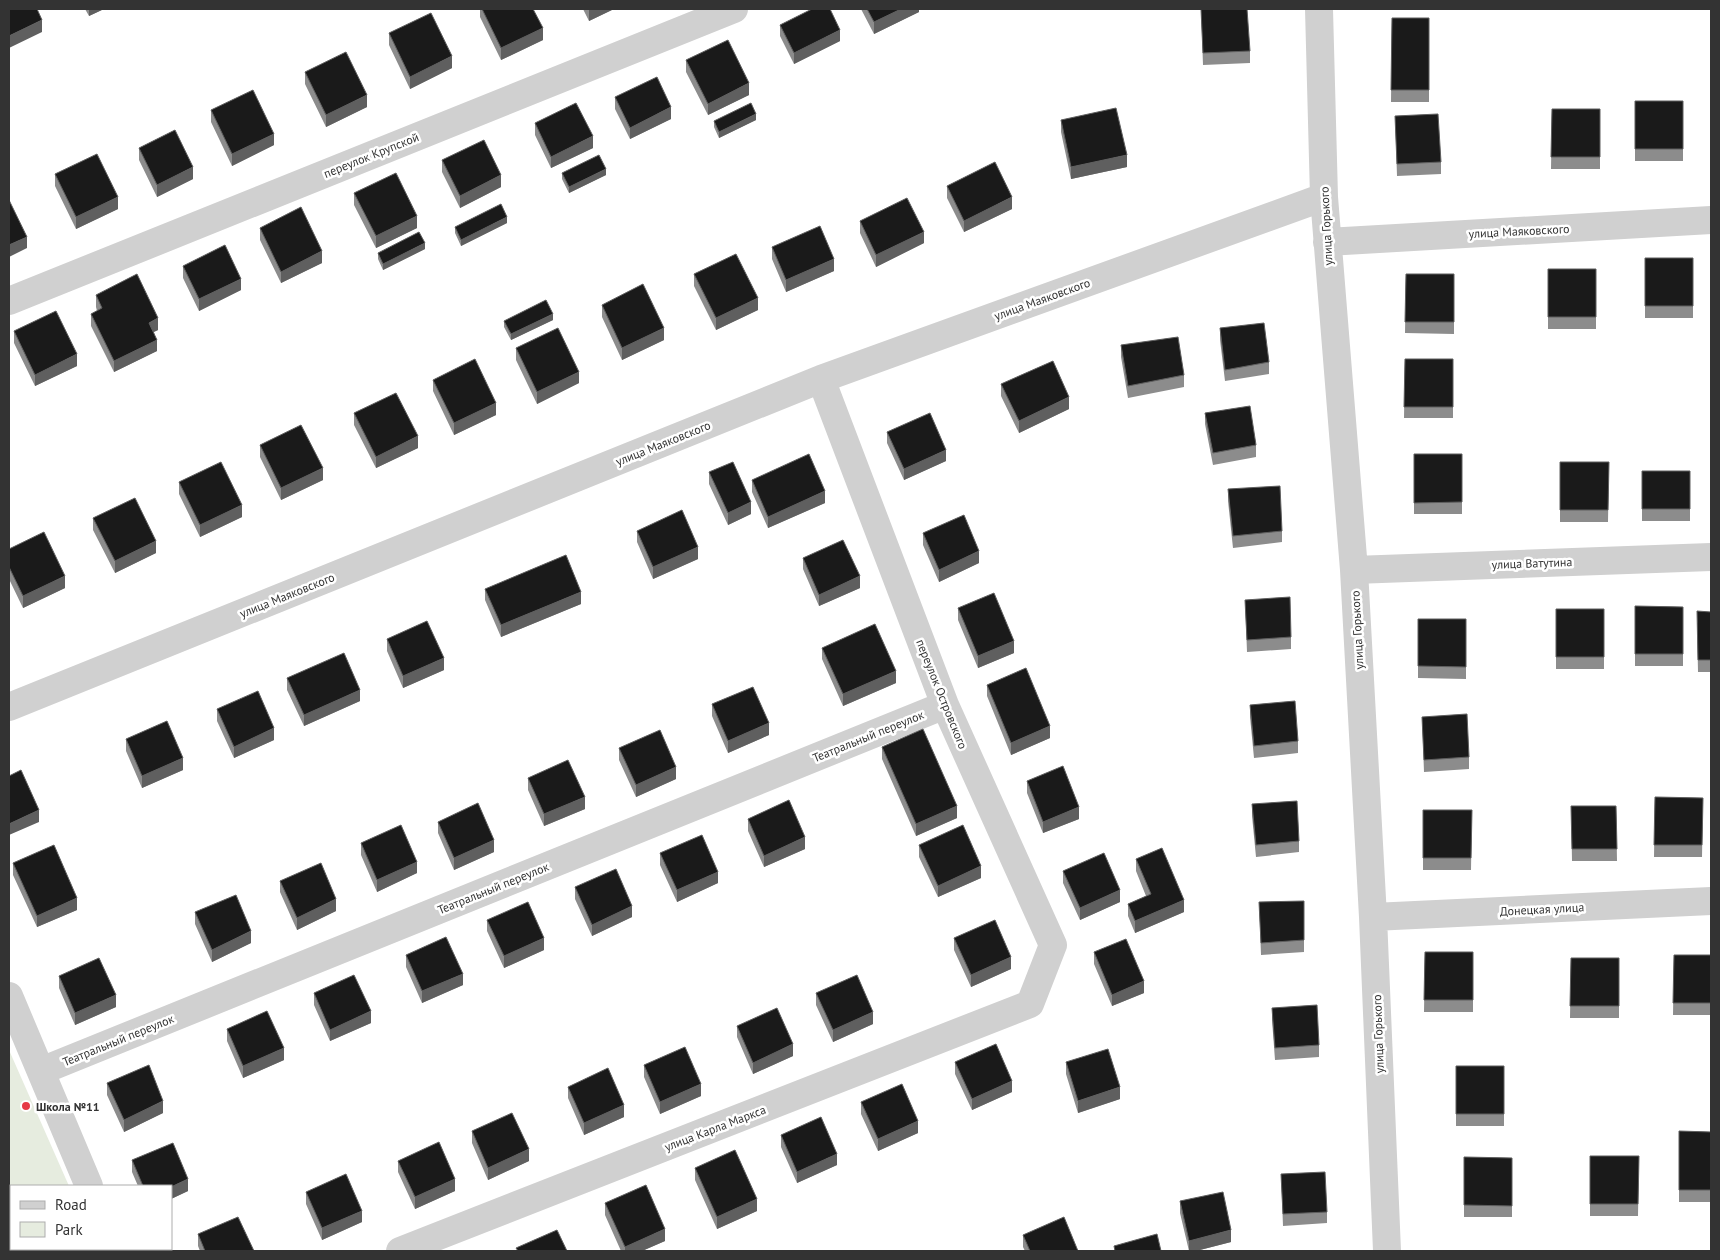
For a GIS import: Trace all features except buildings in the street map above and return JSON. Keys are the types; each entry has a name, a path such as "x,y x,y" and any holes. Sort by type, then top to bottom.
{"street":[{"name":"переулок Крупской","path":"9,301 734,9"},
{"name":"улица Горького","path":"1319,9 1324,197 1354,570 1373,917 1387,1251"},
{"name":"улица Маяковского","path":"9,707 821,379 1324,197"},
{"name":"улица Маяковского","path":"1327,242 1711,220"},
{"name":"переулок Островского","path":"821,379 945,705 1053,945 1030,1004"},
{"name":"улица Ватутина","path":"1354,570 1711,557"},
{"name":"Театральный переулок","path":"42,1071 945,705"},
{"name":"Донецкая улица","path":"1373,917 1711,901"},
{"path":"9,996 89,1185"},
{"name":"улица Карла Маркса","path":"400,1251 1030,1004"}],"green space":[{"name":"Школа №11","path":"9,1050 69,1185 10,1185 10,1250 20,1250 9,1251"}],"place":[{"name":"Школа №11","path":"26,1106"}]}
